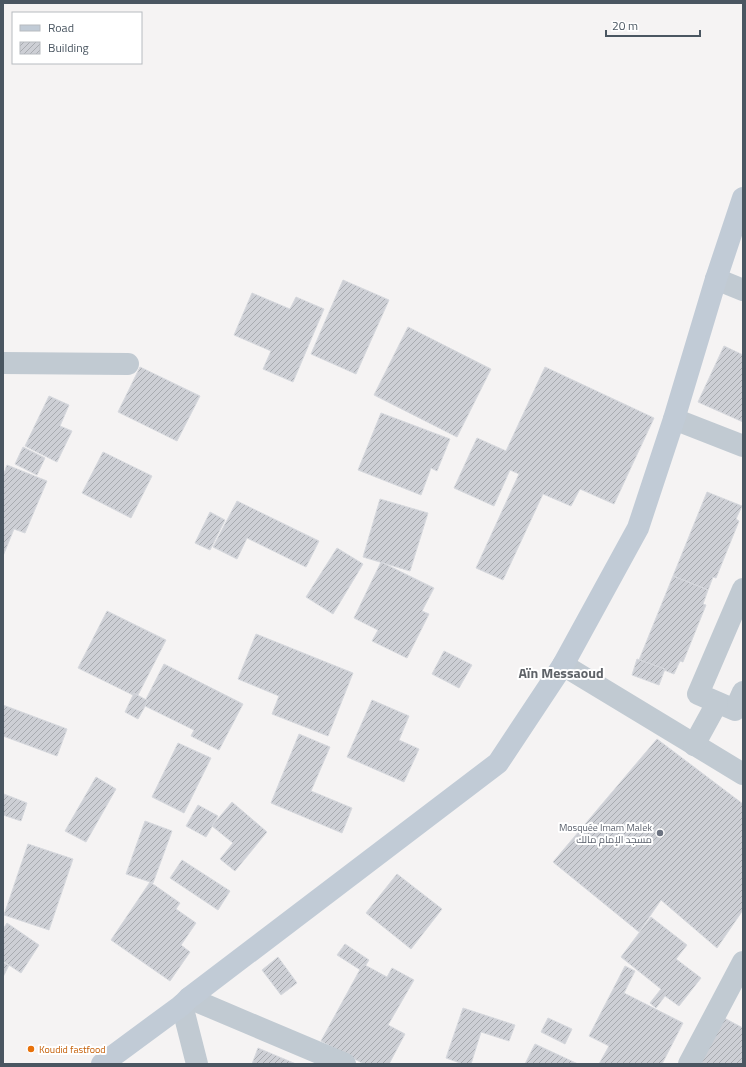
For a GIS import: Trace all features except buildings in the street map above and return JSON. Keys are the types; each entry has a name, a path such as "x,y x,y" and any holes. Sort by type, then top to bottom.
{"main road":[{"path":"102,1064 498,763 563,665 638,528 674,419 716,279 743,198"}],"street":[{"path":"716,279 743,290"},
{"path":"3,363 128,364"},
{"path":"674,419 743,446"},
{"path":"743,589 698,694 735,710 743,692"},
{"path":"563,665 743,774"},
{"path":"694,745 717,703"},
{"path":"689,1064 735,997 743,962"},
{"path":"186,1001 197,1064"},
{"path":"186,1001 345,1064"}],"place":[{"name":"Mosquée Imam Malek مسجد الإمام مالك","path":"660,833"},
{"name":"Koudid fastfood","path":"31,1049"}],"district":[{"name":"Aïn Messaoud","path":"561,673"}]}
